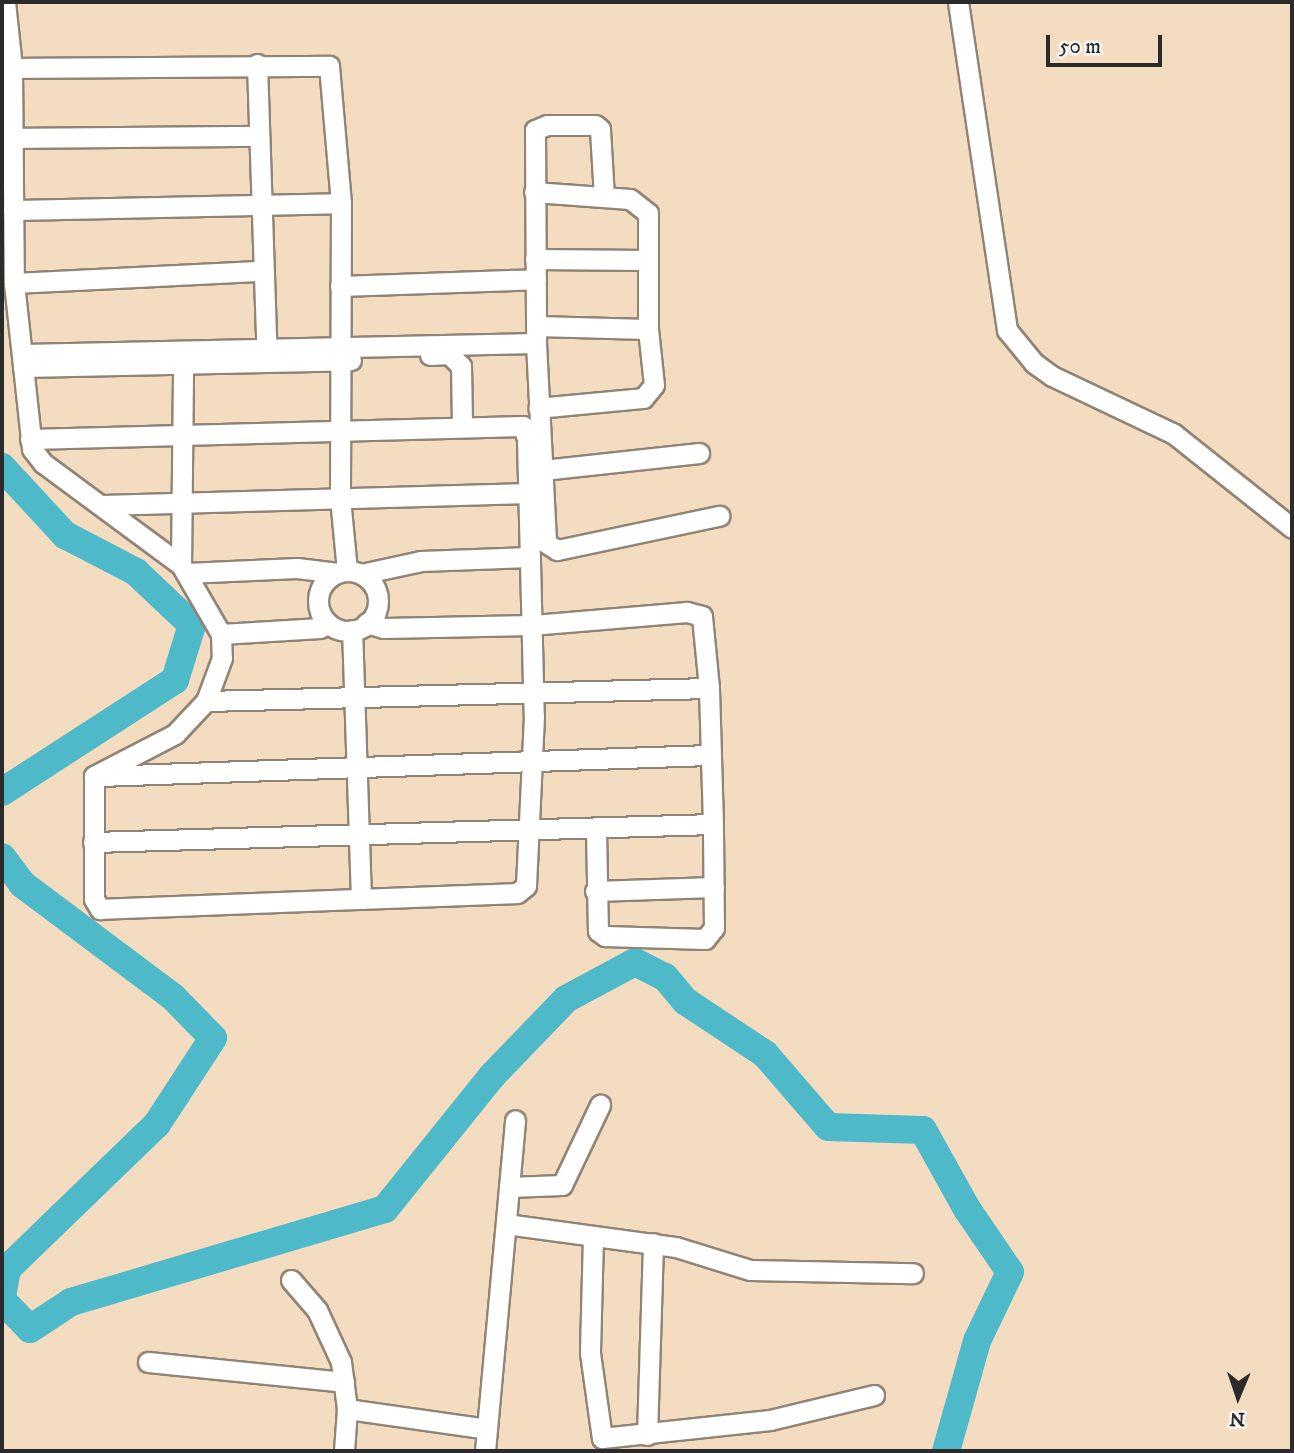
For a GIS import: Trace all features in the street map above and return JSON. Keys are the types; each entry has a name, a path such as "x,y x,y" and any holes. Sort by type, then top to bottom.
{"street":[{"path":"5,2 4,33 12,68 6,107 11,138 14,283 30,439 43,463 103,505 183,569 221,634 222,658 206,701 175,734 94,776"},
{"path":"958,2 1007,331 1026,355 1052,376 1174,434 1292,528"},
{"path":"12,68 257,64 329,66 341,203 343,431 340,498 348,573"},
{"path":"257,64 267,356"},
{"path":"604,197 602,136 595,125 547,125 534,130 536,335 546,543 557,550 719,516"},
{"path":"11,138 258,136"},
{"path":"482,416 539,413 643,398 650,393 654,384 648,329 648,213 630,199 534,192"},
{"path":"13,210 341,203"},
{"path":"535,259 646,260"},
{"path":"14,283 263,271"},
{"path":"340,286 536,279"},
{"path":"342,354 536,335 648,329"},
{"path":"23,361 342,354 454,356 463,373 462,425"},
{"path":"23,361 183,366 267,356"},
{"path":"183,366 183,569"},
{"path":"30,439 343,431 462,425 523,426 529,493 534,761 527,882 522,892 106,911 94,899 94,776"},
{"path":"543,470 699,453"},
{"path":"103,505 529,493"},
{"path":"328,623 318,600 323,584 348,573 421,561 530,556"},
{"path":"183,569 297,568 348,573 374,585 378,601 360,626 354,699 360,899"},
{"path":"221,634 320,628 328,623 384,628 531,625 695,613 705,621 709,688 714,928 705,939 605,936 595,923 596,829"},
{"path":"206,701 354,699 533,690 709,688"},
{"path":"94,776 709,755"},
{"path":"93,842 713,824"},
{"path":"596,891 714,887"},
{"path":"509,1187 562,1185 600,1104"},
{"path":"485,1451 515,1120"},
{"path":"506,1224 653,1243 750,1270 914,1273"},
{"path":"593,1236 590,1353 598,1432 611,1441 770,1420 874,1395"},
{"path":"647,1435 653,1243"},
{"path":"292,1280 317,1311 341,1362 346,1409 344,1451"},
{"path":"148,1362 344,1382"},
{"path":"346,1409 487,1429"}],"waterway":[{"path":"2,467 65,535 136,572 192,625 175,680 2,792"},
{"path":"2,857 22,884 173,997 213,1038 157,1124 7,1269 2,1298"},
{"path":"2,1300 30,1329 71,1302 385,1209 492,1076 566,999 635,962 665,977 685,1001 765,1054 828,1127 923,1130 967,1209 1010,1272 977,1341 946,1451"}]}
